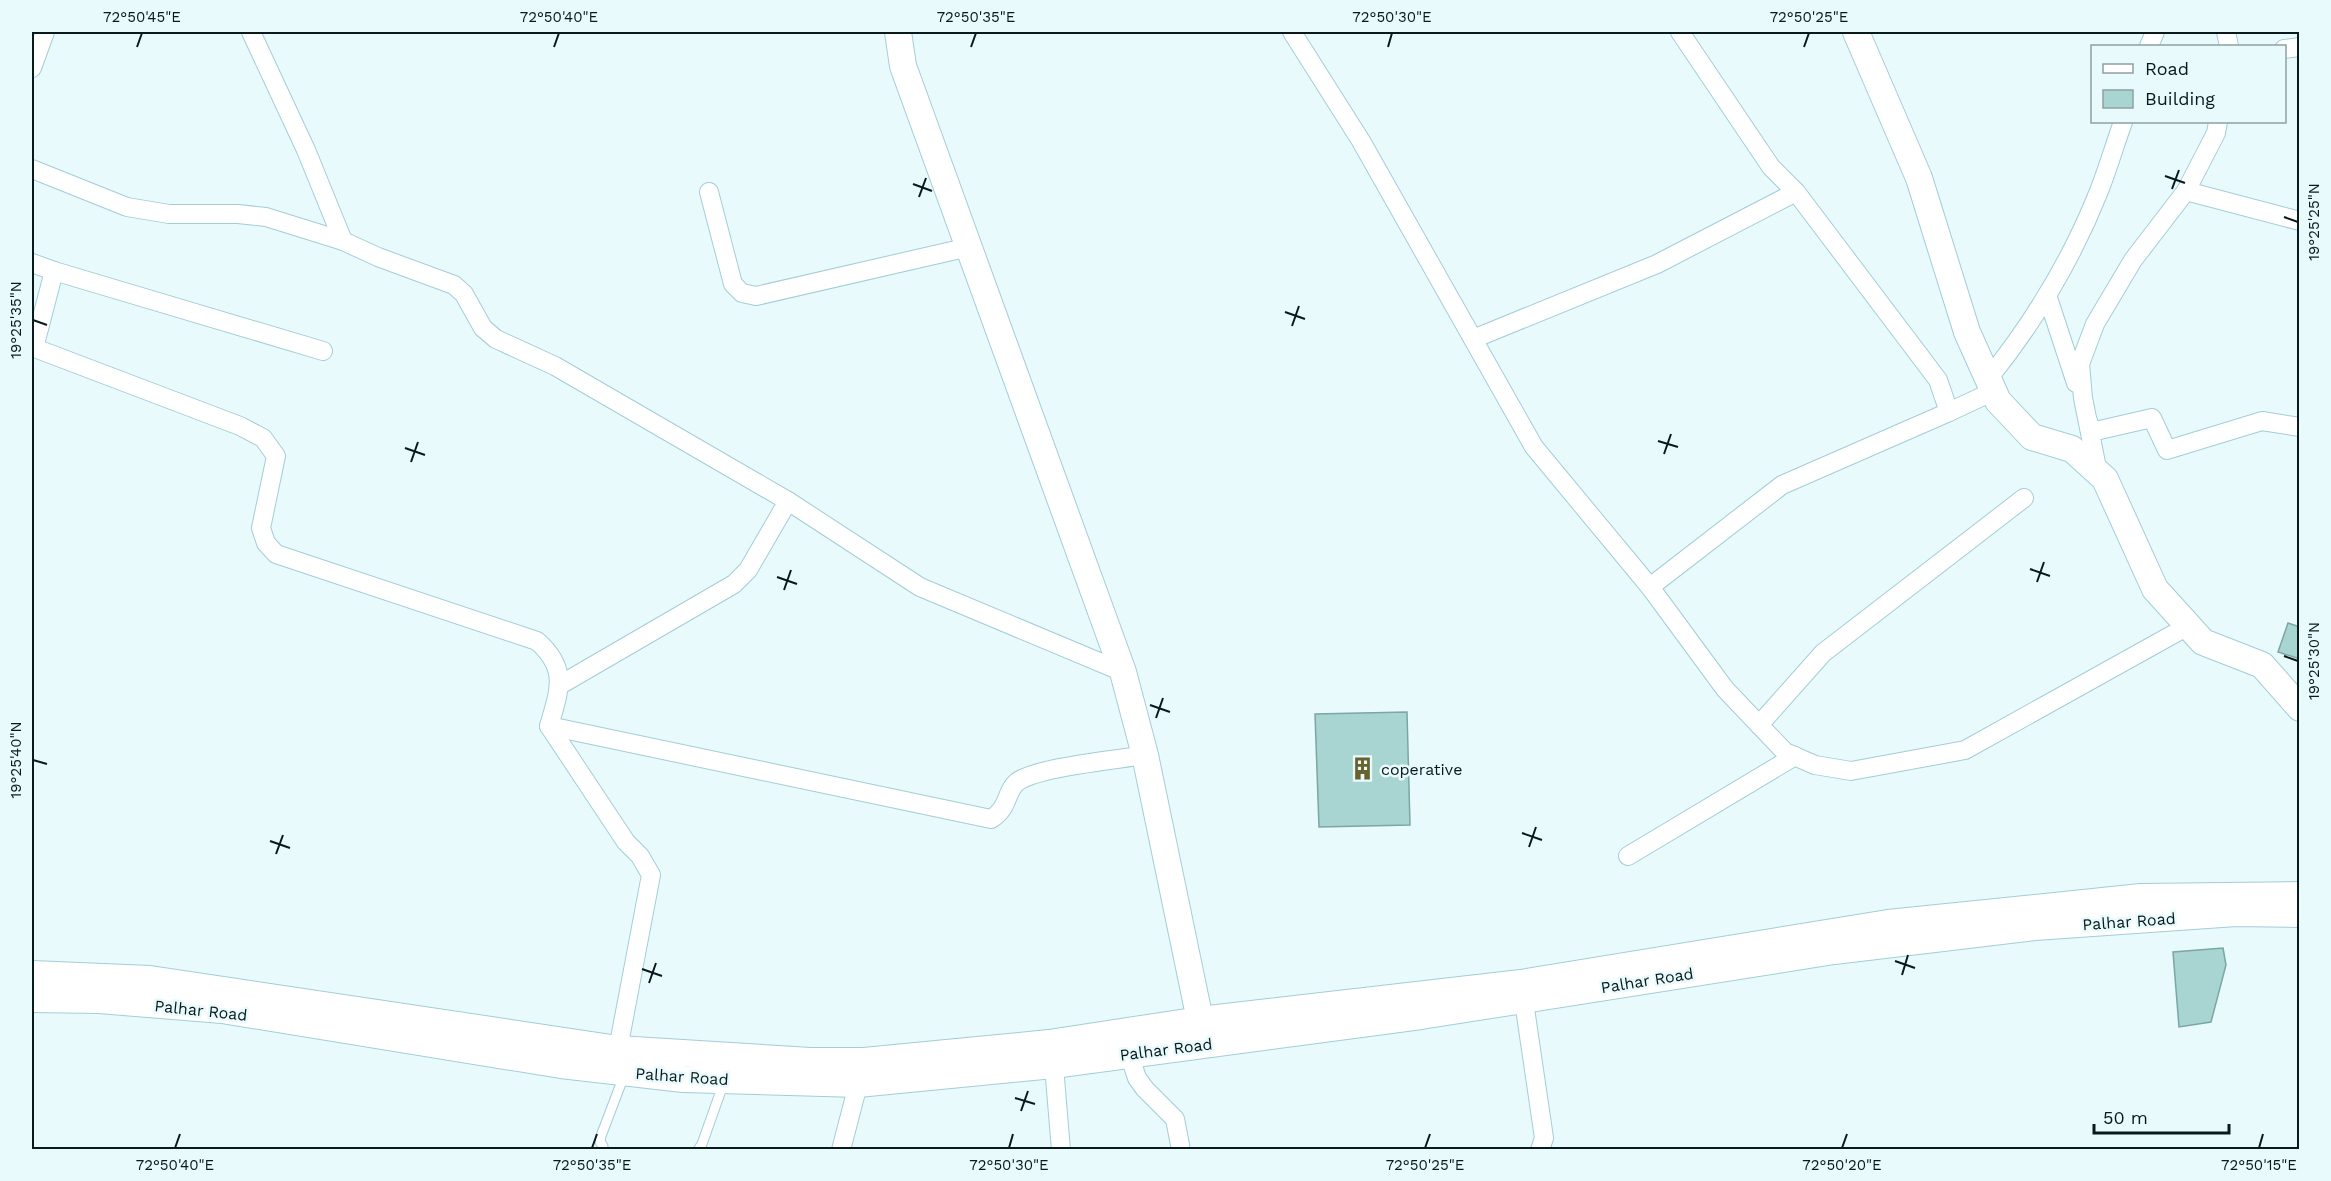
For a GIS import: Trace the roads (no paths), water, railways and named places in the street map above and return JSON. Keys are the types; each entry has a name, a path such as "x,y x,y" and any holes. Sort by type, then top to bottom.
{"main road":[{"path":"898,32 903,66 1123,672 1145,755 1200,1020"},
{"path":"1856,32 1919,178 1967,332 1998,400 2032,437 2072,448 2105,479 2155,589 2203,642 2262,665 2300,708"},
{"name":"Palhar Road","path":"32,974 150,979 622,1060 683,1079 725,1080 861,1072 1051,1054 1129,1054 1421,1016 1522,991 1888,923 2141,897 2300,895"},
{"name":"Palhar Road","path":"1051,1054 1200,1020 1522,991 2035,927 2236,914 2300,914"},
{"name":"Palhar Road","path":"32,999 99,1000 222,1010 561,1065 622,1060 810,1061 861,1072"}],"street":[{"path":"32,68 45,32"},
{"path":"251,32 306,150 343,241"},
{"path":"1292,32 1361,141 1534,447 1650,587 1725,689 1785,752 1815,765 1851,771 1965,750 2188,626"},
{"path":"1681,32 1771,167 1796,192 1938,380 1949,412"},
{"path":"1650,587 1782,485 1949,412 1991,385 2056,280 2099,191 2123,123"},
{"path":"2098,473 2083,398 2080,364 2095,324 2133,260 2186,191 2216,133 2218,123"},
{"path":"32,169 127,207 169,214 266,217 343,241 378,257 454,285 464,294 483,328 496,339 555,366 788,501 920,587 1123,672"},
{"path":"2186,191 2300,220"},
{"path":"709,192 733,284 742,293 756,296 969,247"},
{"path":"1473,339 1657,264 1796,192"},
{"path":"32,263 323,351"},
{"path":"54,271 33,348 240,426 263,438 276,456 261,528 266,543 276,554 537,641 549,652 560,685 549,726 626,842 640,856 651,875 622,1060"},
{"path":"2047,295 2091,432"},
{"path":"2091,432 2152,418 2167,450 2262,421 2300,428"},
{"path":"1759,725 1823,653 2024,498"},
{"path":"560,685 734,584 748,570 788,501"},
{"path":"549,726 991,819 1002,813 1015,784 1032,773 1145,755"},
{"path":"1628,856 1795,756"},
{"path":"1522,991 1544,1138 1540,1149"},
{"path":"1051,1054 1061,1149"},
{"path":"1129,1054 1137,1078 1175,1119 1181,1149"},
{"path":"841,1149 861,1072"}],"lane":[{"path":"603,1146 600,1142 601,1136 622,1060"},
{"path":"698,1149 725,1080"}],"place":[{"name":"coperative","path":"1363,769"}]}
